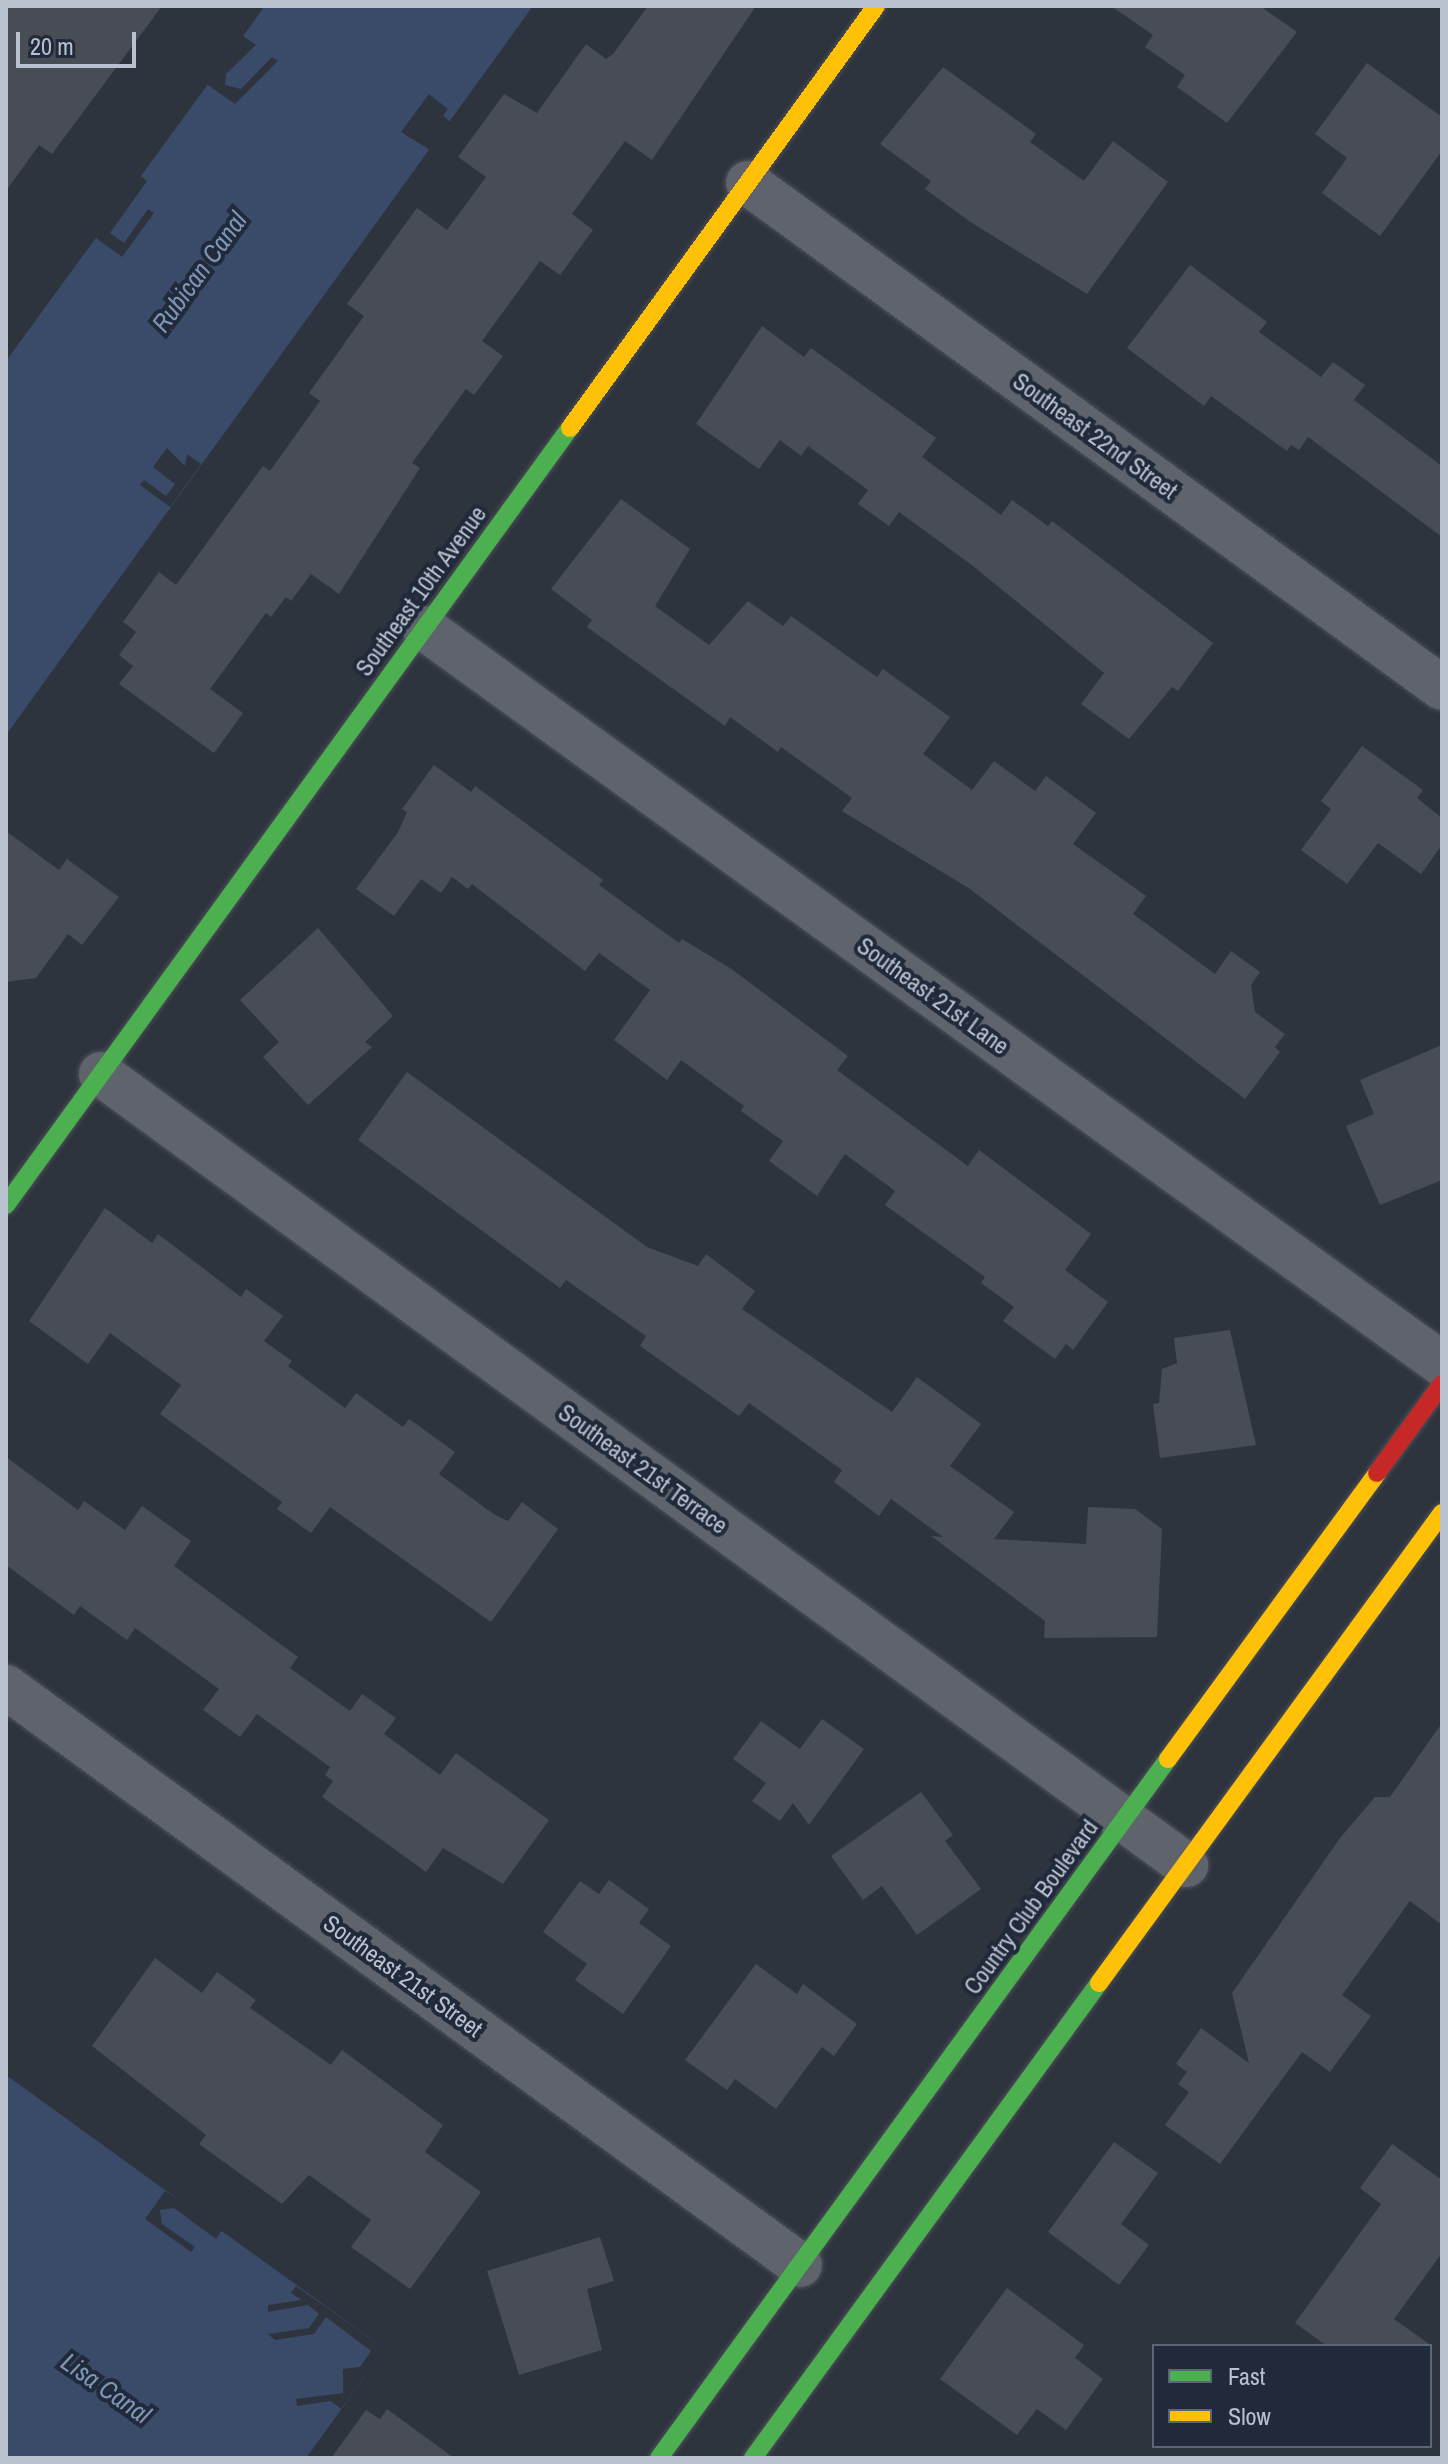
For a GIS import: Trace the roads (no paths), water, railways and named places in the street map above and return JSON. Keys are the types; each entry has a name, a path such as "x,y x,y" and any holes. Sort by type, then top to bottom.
{"main road":[{"name":"Southeast 10th Avenue","path":"6,1205 876,6"},
{"name":"Country Club Boulevard","path":"659,2458 1442,1384"},
{"path":"753,2458 1442,1513"}],"street":[{"name":"Southeast 22nd Street","path":"748,183 1442,688"},
{"name":"Southeast 21st Lane","path":"424,628 1442,1364"},
{"name":"Southeast 21st Terrace","path":"101,1074 1186,1865"},
{"name":"Southeast 21st Street","path":"6,1687 800,2265"}],"water":[{"name":"Rubican Canal","path":"265,6 533,6 6,735 6,361"},
{"name":"Lisa Canal","path":"6,2075 385,2349 306,2458 6,2458"}]}
